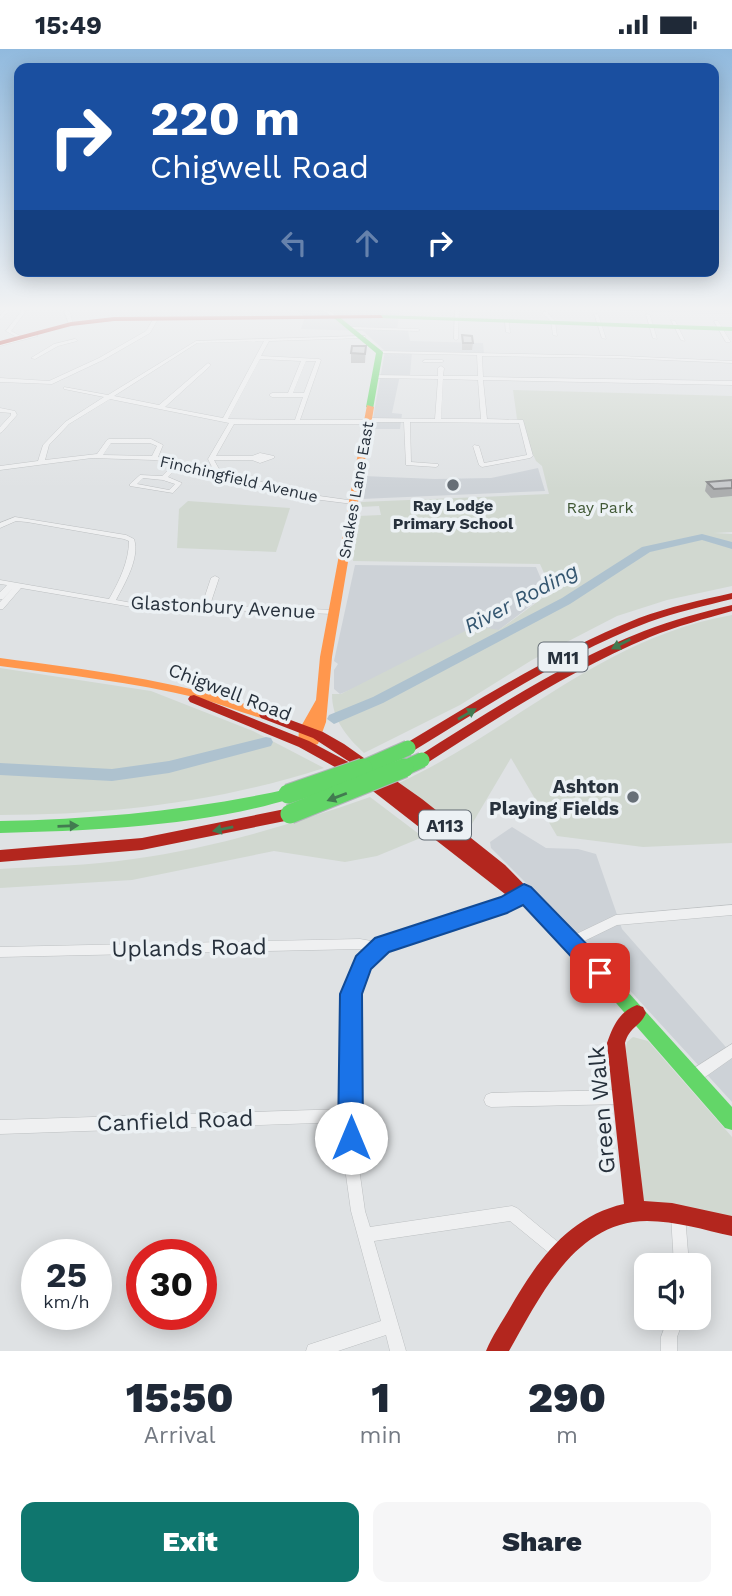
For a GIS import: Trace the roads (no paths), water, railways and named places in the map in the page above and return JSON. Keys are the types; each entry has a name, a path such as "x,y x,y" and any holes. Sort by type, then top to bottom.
{"main road":[{"name":"Snakes Lane East","path":"309,736 320,703 377,368"},
{"name":"M11","path":"0,827 141,822 207,813 288,794 361,769 408,748 553,662 641,620 681,606 732,596"},
{"name":"M11","path":"0,856 142,844 290,814 355,790 422,760 574,668 650,630 732,608"},
{"name":"Chigwell Road","path":"0,662 139,681 221,698 339,747 417,803 488,859 522,895 560,929 732,1121"},
{"name":"Green Walk","path":"635,1211 616,1043 621,1027 637,1013"},
{"path":"497,1351 559,1252 595,1221 635,1211 678,1215 732,1226"}],"street":[{"path":"0,380 50,383 82,368"},
{"path":"41,461 46,445 67,423 156,368"},
{"path":"161,407 205,368"},
{"path":"224,421 252,368"},
{"path":"290,395 301,368"},
{"path":"297,422 316,368"},
{"path":"438,420 441,368"},
{"path":"481,368 484,420"},
{"path":"376,376 732,383"},
{"path":"66,388 232,422 522,422 530,456 486,465 480,463 476,446"},
{"path":"272,395 306,395"},
{"path":"0,410 13,412 14,415 0,431"},
{"path":"407,420 407,463 436,465"},
{"path":"216,470 212,458 232,422"},
{"path":"99,456 109,441 151,441 160,445 154,458"},
{"path":"503,449 506,461"},
{"name":"Finchingfield Avenue","path":"0,468 99,456 154,458 195,464 282,492 353,502"},
{"path":"195,464 212,458 253,458"},
{"path":"164,478 180,461"},
{"path":"0,462 9,466"},
{"path":"484,473 486,465"},
{"path":"142,476 164,478 179,485 172,492 165,493 132,485 142,476"},
{"path":"0,526 15,519 27,520 132,540 134,545 117,593 111,601"},
{"path":"205,608 215,578"},
{"name":"Glastonbury Avenue","path":"0,582 132,604 334,612"},
{"path":"0,597 16,585"},
{"path":"0,607 16,585"},
{"path":"398,1351 365,1235 351,1161 351,994 363,963 389,941 507,904 522,895"},
{"path":"572,942 616,919 732,910"},
{"name":"Uplands Road","path":"0,952 360,944 378,948"},
{"path":"693,1077 732,1050"},
{"path":"491,1100 623,1097"},
{"name":"Canfield Road","path":"0,1127 350,1115"},
{"path":"365,1235 512,1213 559,1252"},
{"path":"678,1215 681,1253"},
{"path":"314,1351 389,1327"},
{"path":"669,1351 672,1330"}],"waterway":[{"name":"River Roding","path":"334,719 378,700 566,601 646,549 702,537 732,546"},
{"name":"River Roding","path":"0,769 112,775 169,767 266,742"}],"place":[{"name":"Ray Lodge Primary School","path":"453,485"},
{"name":"Ashton Playing Fields","path":"633,797"}],"park label":[{"name":"Ray Park","path":"600,507"}]}
